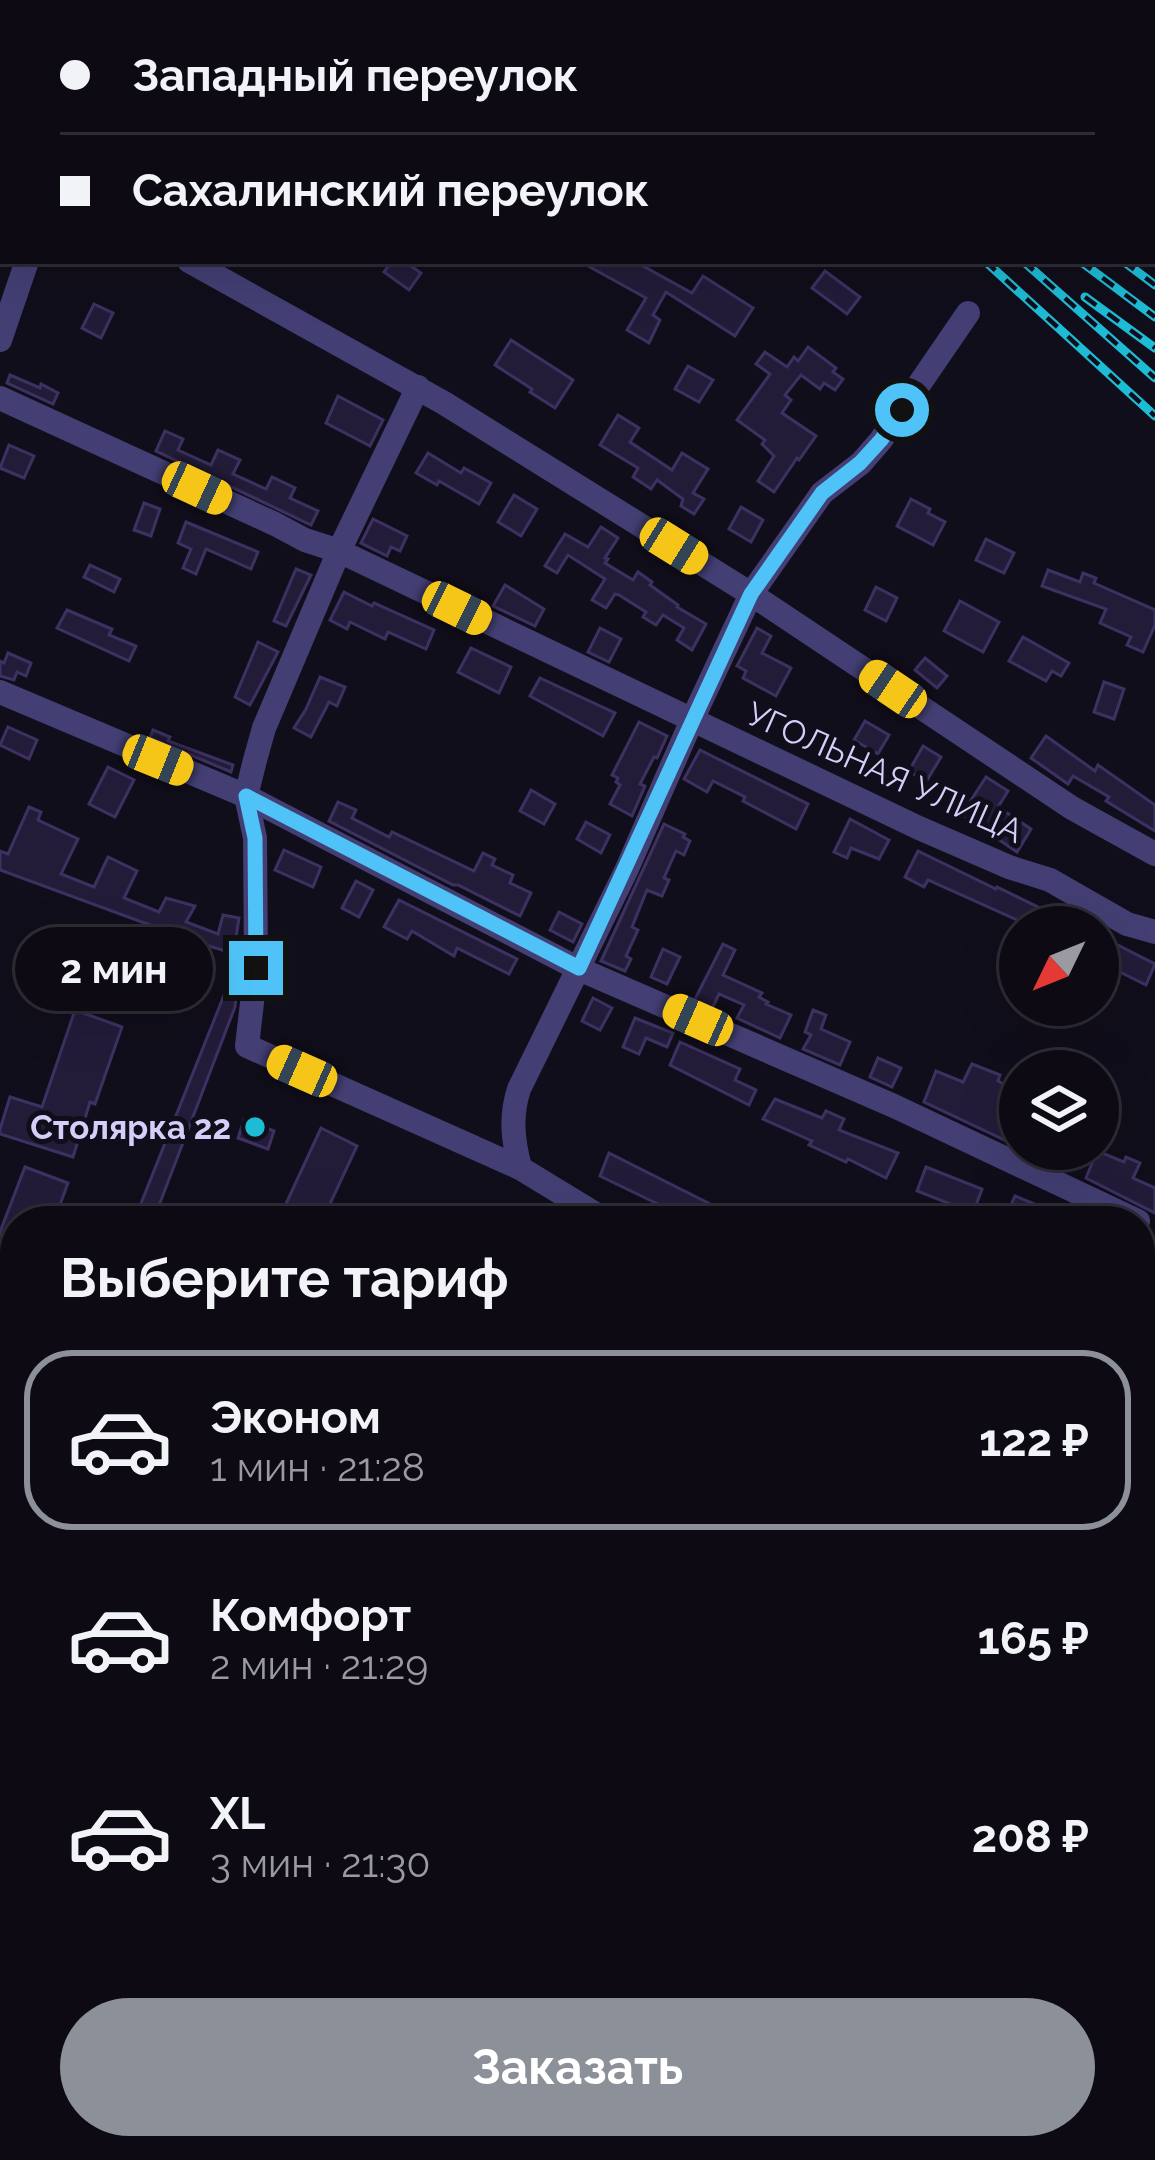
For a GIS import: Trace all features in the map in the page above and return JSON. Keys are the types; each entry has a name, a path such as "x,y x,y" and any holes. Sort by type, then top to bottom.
{"street":[{"path":"0,340 26,264"},
{"name":"УГОЛЬНАЯ УЛИЦА","path":"194,264 418,387 751,594 1072,808 1155,854"},
{"path":"520,1168 513,1138 514,1104 751,594 822,493 881,440 968,313"},
{"path":"418,387 339,551 265,728 246,796 255,838 256,968 247,1046 520,1168 582,1206"},
{"name":"УГОЛЬНАЯ УЛИЦА","path":"0,398 304,540 339,551 919,828 1050,880 1126,924 1155,932"},
{"path":"0,692 246,796 579,968 894,1106 1107,1206"}],"building":[{"path":"390,264 408,264 421,273 409,290 384,272"},
{"path":"584,264 639,264 692,293 703,276 753,308 735,336 666,292 653,315 660,320 649,343 627,330 646,298"},
{"path":"825,271 860,297 847,314 812,288"},
{"path":"94,304 113,313 101,338 82,328"},
{"path":"511,340 573,380 555,408 495,365"},
{"path":"808,347 843,379 835,390 824,383 820,389 801,375 785,395 791,400 782,413 816,436 774,492 758,481 774,456 762,444 765,440 737,420 770,374 756,364 765,352 787,367"},
{"path":"688,366 713,380 699,402 675,389"},
{"path":"10,375 58,393 53,404 7,383"},
{"path":"338,396 383,420 370,446 326,423"},
{"path":"618,415 639,428 630,442 672,470 682,453 708,469 693,493 704,499 694,514 681,506 683,499 657,480 651,489 633,477 638,468 600,445"},
{"path":"165,431 183,439 178,450 211,465 218,450 240,460 233,474 266,489 272,477 295,488 290,498 318,511 311,525 156,451"},
{"path":"9,445 34,456 24,478 0,468"},
{"path":"428,453 461,473 464,468 491,483 479,504 416,473"},
{"path":"514,495 537,509 521,536 498,522"},
{"path":"911,499 945,522 933,545 897,526"},
{"path":"144,503 160,509 151,536 134,530"},
{"path":"741,507 763,520 751,542 729,529"},
{"path":"373,519 407,536 400,551 391,547 387,556 361,543"},
{"path":"186,522 258,552 251,569 206,549 196,574 183,568 191,549 178,543"},
{"path":"601,527 618,538 605,563 633,580 638,572 677,607 706,624 692,650 677,640 684,628 663,615 656,625 643,617 646,612 619,595 606,608 592,600 605,579 568,555 557,573 545,566 565,534 588,547"},
{"path":"986,539 1014,553 1004,573 976,560"},
{"path":"90,565 120,579 114,592 84,577"},
{"path":"296,569 311,575 286,626 274,621"},
{"path":"1048,570 1080,582 1083,573 1096,578 1094,583 1155,610 1155,625 1143,652 1127,645 1131,637 1100,623 1106,609 1042,586"},
{"path":"505,585 544,609 535,626 493,606"},
{"path":"876,587 897,598 886,621 865,610"},
{"path":"344,592 434,630 426,649 388,632 385,639 350,622 347,629 330,620"},
{"path":"960,601 999,622 983,652 944,631"},
{"path":"67,610 112,629 109,635 136,646 129,661 57,628"},
{"path":"600,628 621,639 609,662 588,652"},
{"path":"757,628 771,636 762,653 791,668 776,696 743,678 746,671 737,666"},
{"path":"1023,637 1069,663 1061,676 1052,671 1046,681 1009,661"},
{"path":"258,642 278,652 250,705 235,697"},
{"path":"471,648 511,667 499,693 458,672"},
{"path":"8,653 31,663 26,676 17,672 14,680 0,676 0,661 4,663"},
{"path":"925,658 947,676 937,688 915,670"},
{"path":"320,677 345,687 337,706 329,702 311,737 294,728"},
{"path":"540,678 615,713 603,736 530,696"},
{"path":"1104,682 1124,689 1114,719 1094,712"},
{"path":"865,721 889,735 878,754 854,740"},
{"path":"639,722 667,736 640,784 645,786 632,816 610,804 620,785 612,775"},
{"path":"8,727 37,740 29,759 0,745"},
{"path":"153,730 170,737 168,741 233,765 231,772 150,738"},
{"path":"1046,736 1155,805 1155,831 1106,801 1109,797 1073,776 1068,784 1031,758"},
{"path":"923,746 941,757 926,782 909,771"},
{"path":"700,750 808,804 796,829 713,781 707,792 684,779"},
{"path":"108,767 134,780 115,817 89,804"},
{"path":"986,777 1008,791 998,807 1031,829 1017,852 962,814"},
{"path":"531,790 555,804 544,824 520,811"},
{"path":"338,802 356,810 352,818 389,837 392,832 474,871 483,853 495,859 492,865 513,875 510,883 531,893 520,916 329,821"},
{"path":"29,807 41,812 38,820 78,839 61,874 94,887 108,857 137,871 124,898 159,912 166,898 195,906 186,922 218,934 223,915 239,918 239,955 0,870 0,851 8,854"},
{"path":"850,819 889,840 879,859 851,848 847,858 834,852"},
{"path":"586,822 610,835 601,853 577,839"},
{"path":"664,824 690,841 684,855 676,851 662,896 647,890 632,927 638,930 625,971 601,961"},
{"path":"284,850 321,867 313,887 275,870"},
{"path":"918,851 1036,906 999,906 999,912 928,880 924,887 905,877"},
{"path":"356,881 373,890 359,917 342,908"},
{"path":"399,900 517,959 509,974 457,948 454,956 412,931 407,939 384,927"},
{"path":"559,912 582,924 573,942 550,930"},
{"path":"723,944 735,950 723,975 762,993 759,997 766,1004 791,1015 780,1038 737,1018 744,1005 719,994 712,1009 694,1001"},
{"path":"1119,946 1155,964 1146,985 1119,972"},
{"path":"663,949 680,957 667,984 651,977"},
{"path":"236,965 235,1007 159,1206 140,1206"},
{"path":"593,998 612,1008 600,1030 582,1021"},
{"path":"75,1010 122,1027 73,1157 0,1134 0,1129 10,1097 42,1107"},
{"path":"813,1010 826,1015 821,1029 850,1042 840,1065 803,1049 811,1035 805,1032"},
{"path":"635,1018 673,1033 667,1047 646,1038 639,1054 623,1047"},
{"path":"680,1042 740,1069 735,1080 756,1090 749,1105 670,1065"},
{"path":"878,1058 901,1068 892,1087 870,1077"},
{"path":"972,1064 999,1075 999,1137 924,1102 936,1071 963,1082"},
{"path":"775,1099 822,1118 826,1111 844,1119 839,1130 898,1153 886,1178 763,1119"},
{"path":"244,1120 274,1131 268,1149 238,1138"},
{"path":"321,1128 357,1146 329,1206 285,1206"},
{"path":"609,1153 714,1206 663,1206 600,1176"},
{"path":"1126,1157 1140,1163 1133,1178 1155,1188 1155,1206 1141,1206 1086,1178 1089,1170 1119,1170 1119,1160 1124,1162"},
{"path":"25,1167 68,1183 60,1206 10,1206"},
{"path":"926,1167 982,1189 976,1206 955,1206 917,1191"},
{"path":"1015,1196 1037,1205 1036,1206 1011,1206"}],"railway":[{"path":"988,264 1155,416"},
{"path":"1026,264 1155,378"},
{"path":"1084,264 1155,317"},
{"path":"1127,264 1155,285"},
{"path":"1085,297 1155,348"}],"place":[{"name":"Столярка 22","path":"255,1127"}],"route":[{"path":"256,968 255,838 246,796 579,968 751,594 822,493 860,463 902,410"}]}
